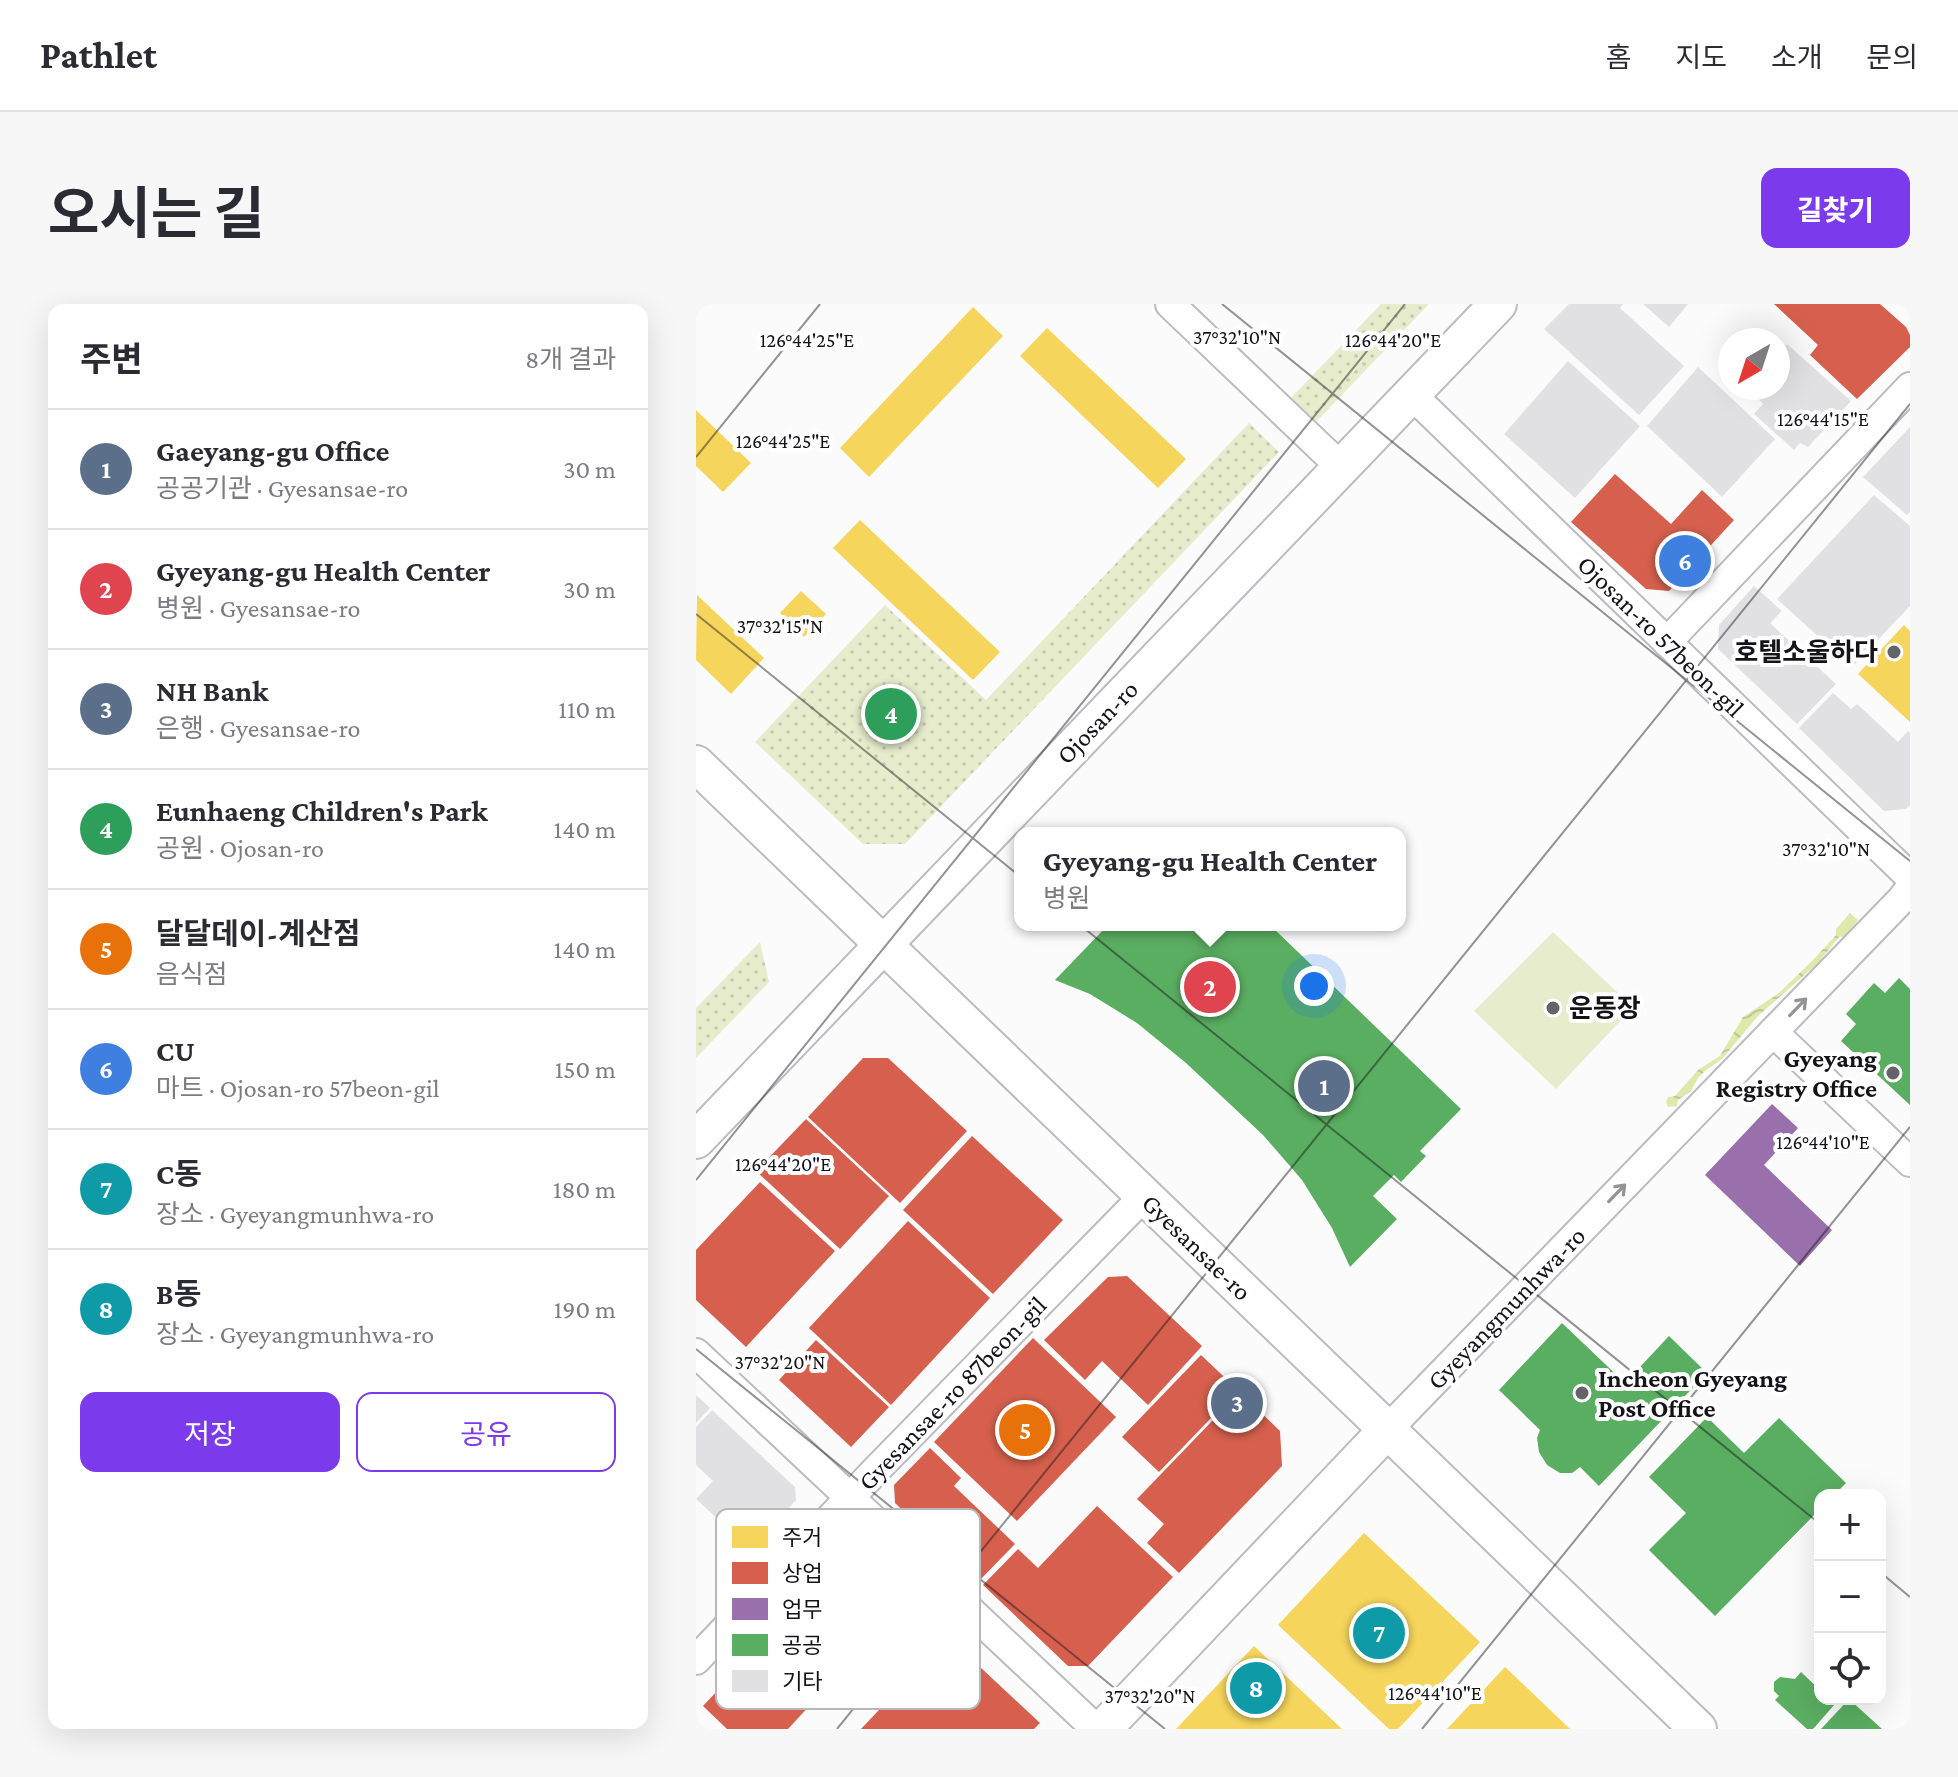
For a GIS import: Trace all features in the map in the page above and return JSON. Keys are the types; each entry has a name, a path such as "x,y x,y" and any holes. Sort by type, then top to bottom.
{"street":[{"path":"1170,304 1341,467"},
{"name":"Ojosan-ro","path":"696,1140 1498,304"},
{"path":"1667,642 1910,387"},
{"name":"Ojosan-ro 57beon-gil","path":"1411,394 1910,877"},
{"name":"Gyesansae-ro","path":"696,764 1698,1729"},
{"name":"Gyeyangmunhwa-ro","path":"1103,1729 1910,888"},
{"path":"1773,1032 1910,1162"},
{"name":"Gyesansae-ro 87beon-gil","path":"839,1509 1144,1196"},
{"path":"696,1353 861,1509"},
{"path":"980,1621 1096,1729"},
{"name":"Gyesansae-ro 87beon-gil","path":"696,1660 716,1639"}],"shaded area":[{"path":"1381,304 1429,304 1315,423 1290,399"},
{"path":"1249,423 1279,452 905,844 863,844 755,742 885,605 986,700"},
{"name":"운동장","path":"1553,932 1631,1005 1623,1018 1556,1089 1474,1011"},
{"path":"760,942 769,982 696,1058 696,1008"}],"water":[{"path":"1850,913 1858,920 1845,936 1839,937 1818,963 1758,1016 1722,1059 1706,1070 1691,1091 1678,1100 1677,1106 1668,1107 1668,1097 1675,1096 1698,1070 1720,1056 1743,1017 1779,993 1813,960 1836,935 1836,929"}],"building: 주거":[{"path":"973,307 1003,336 869,477 840,448"},
{"path":"1047,328 1186,459 1158,488 1020,356"},
{"path":"696,410 751,463 723,492 696,466"},
{"path":"860,520 1000,652 973,680 833,548"},
{"path":"801,591 826,614 804,637 780,613"},
{"path":"697,595 764,658 731,694 696,660"},
{"name":"호텔소울하다","path":"1904,625 1910,631 1910,722 1858,674"},
{"path":"1364,1533 1480,1642 1398,1729 1389,1729 1278,1625"},
{"path":"1254,1646 1342,1729 1176,1729"},
{"path":"1505,1667 1570,1729 1447,1729"}],"building: 상업":[{"path":"1774,304 1880,304 1906,327 1910,347 1857,399 1810,355 1818,345"},
{"path":"1615,474 1671,524 1702,490 1734,520 1669,591 1646,589 1571,522"},
{"path":"863,1058 888,1058 967,1131 900,1203 808,1117"},
{"path":"806,1119 889,1196 840,1249 756,1171"},
{"path":"972,1136 1063,1220 993,1294 903,1210"},
{"path":"760,1182 835,1251 746,1347 696,1300 696,1250"},
{"path":"908,1221 990,1298 891,1405 809,1328"},
{"path":"1127,1276 1202,1346 1148,1405 1102,1361 1085,1380 1044,1340 1108,1277"},
{"path":"1033,1338 1116,1417 1017,1521 934,1442"},
{"path":"816,1340 889,1407 851,1447 779,1380"},
{"path":"1201,1355 1238,1390 1159,1472 1122,1437"},
{"path":"1240,1392 1280,1431 1282,1466 1179,1573 1147,1543 1164,1524 1137,1499"},
{"path":"930,1448 961,1478 954,1486 978,1509 901,1509 895,1503 894,1485"},
{"path":"1097,1506 1173,1577 1088,1666 1068,1666 983,1585 1018,1549 1038,1568"},
{"path":"980,1511 1015,1544 980,1580"},
{"path":"980,1667 1040,1723 1034,1729 861,1729 880,1709 980,1709"},
{"path":"716,1692 716,1709 806,1709 788,1729 727,1729 703,1706"}],"building: 업무":[{"path":"1772,1104 1798,1128 1764,1165 1832,1230 1800,1266 1705,1175"}],"building: 공공":[{"path":"1102,931 1276,931 1461,1109 1420,1151 1426,1156 1401,1182 1394,1175 1373,1196 1397,1219 1350,1267 1332,1228 1302,1180 1263,1135 1186,1063 1137,1023 1090,994 1055,980"},
{"name":"Gyeyang Registry Office","path":"1899,978 1910,989 1910,1105 1841,1041 1856,1024 1846,1014 1874,983 1885,993"},
{"path":"1562,1323 1625,1383 1669,1336 1707,1373 1599,1486 1580,1467 1572,1473 1560,1473 1547,1465 1539,1452 1537,1438 1540,1430 1499,1390"},
{"path":"1707,1417 1744,1453 1779,1418 1846,1483 1840,1489 1814,1489 1814,1515 1715,1616 1649,1550 1686,1513 1649,1477"},
{"path":"1801,1672 1814,1684 1814,1705 1834,1705 1813,1729 1807,1729 1775,1700 1779,1696 1774,1691 1774,1682 1780,1677 1795,1679"},
{"path":"1843,1705 1856,1705 1882,1729 1821,1729"}],"building: 기타":[{"path":"1569,304 1623,304 1620,308 1684,366 1639,415 1544,329"},
{"path":"1643,304 1688,304 1669,327"},
{"path":"1790,347 1851,401 1808,447 1800,443 1794,450 1754,414 1763,404 1759,400 1790,400"},
{"path":"1568,361 1640,426 1575,498 1504,434"},
{"path":"1698,367 1718,386 1718,400 1733,400 1775,439 1722,497 1647,426"},
{"path":"1910,427 1910,512 1907,515 1863,477"},
{"path":"1874,495 1910,526 1910,606 1852,667 1777,599"},
{"path":"1754,586 1782,611 1770,623 1836,684 1797,724 1718,649 1719,625"},
{"path":"1833,693 1851,709 1857,704 1898,742 1908,731 1910,733 1910,805 1906,809 1884,811 1799,728"},
{"path":"696,1395 710,1408 696,1423"},
{"path":"712,1410 795,1487 796,1500 788,1509 716,1509 716,1518 696,1499 713,1481 696,1465 696,1427"}],"place":[{"name":"CU","path":"1685,561"},
{"name":"호텔소울하다","path":"1894,652"},
{"name":"Eunhaeng Children's Park","path":"891,714"},
{"name":"Gyeyang-gu Health Center","path":"1210,987"},
{"name":"운동장","path":"1553,1008"},
{"name":"Gyeyang Registry Office","path":"1893,1073"},
{"name":"Gaeyang-gu Office","path":"1324,1086"},
{"name":"Incheon Gyeyang Post Office","path":"1582,1393"},
{"name":"NH Bank","path":"1237,1403"},
{"name":"달달데이-계산점","path":"1025,1430"},
{"name":"C동","path":"1379,1633"},
{"name":"B동","path":"1256,1688"}]}
